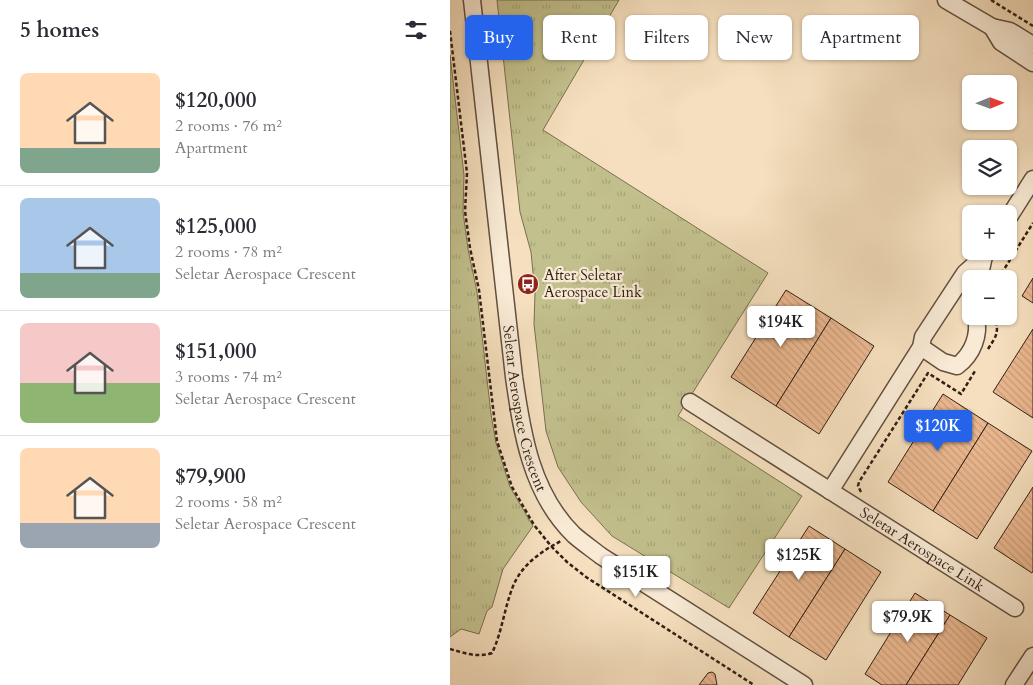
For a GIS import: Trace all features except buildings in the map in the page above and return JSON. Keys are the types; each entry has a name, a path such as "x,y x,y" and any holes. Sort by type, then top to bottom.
{"street":[{"name":"Seletar Aerospace Crescent","path":"472,0 521,428 531,464 543,492 560,518 574,534 601,556 804,685"},
{"path":"946,0 992,27 1010,30 1033,45"},
{"path":"992,27 1001,42 1033,63"},
{"path":"1017,205 1033,179"},
{"path":"830,491 921,347 923,337 965,273 979,260"},
{"path":"921,347 943,362 957,366 963,361 976,341 978,325"},
{"name":"Seletar Aerospace Link","path":"690,402 1015,608"},
{"path":"1014,685 1033,656"}],"path":[{"path":"991,0 1033,26"},
{"path":"450,31 467,173 465,211 470,248 479,290 497,440 512,486 534,525 550,546 566,562 586,577 754,685"},
{"path":"1004,270 1033,223"},
{"path":"861,492 858,486 859,482 928,373"},
{"path":"450,649 478,656 492,653 498,642 512,587 524,568 550,546 574,534"}],"green space":[{"path":"497,0 619,0 610,15 543,15 543,60 584,60 543,130 768,273 678,416 802,496 729,608 612,536 581,502 558,467 546,431 534,324 535,293 531,252 520,212 504,60 533,60 533,15 499,15"},
{"path":"450,55 464,175 463,212 477,292 496,443 510,487 533,526 503,569 492,607 487,611 479,634 461,629 450,637"}],"place":[{"name":"After Seletar Aerospace Link","path":"528,284"}]}
